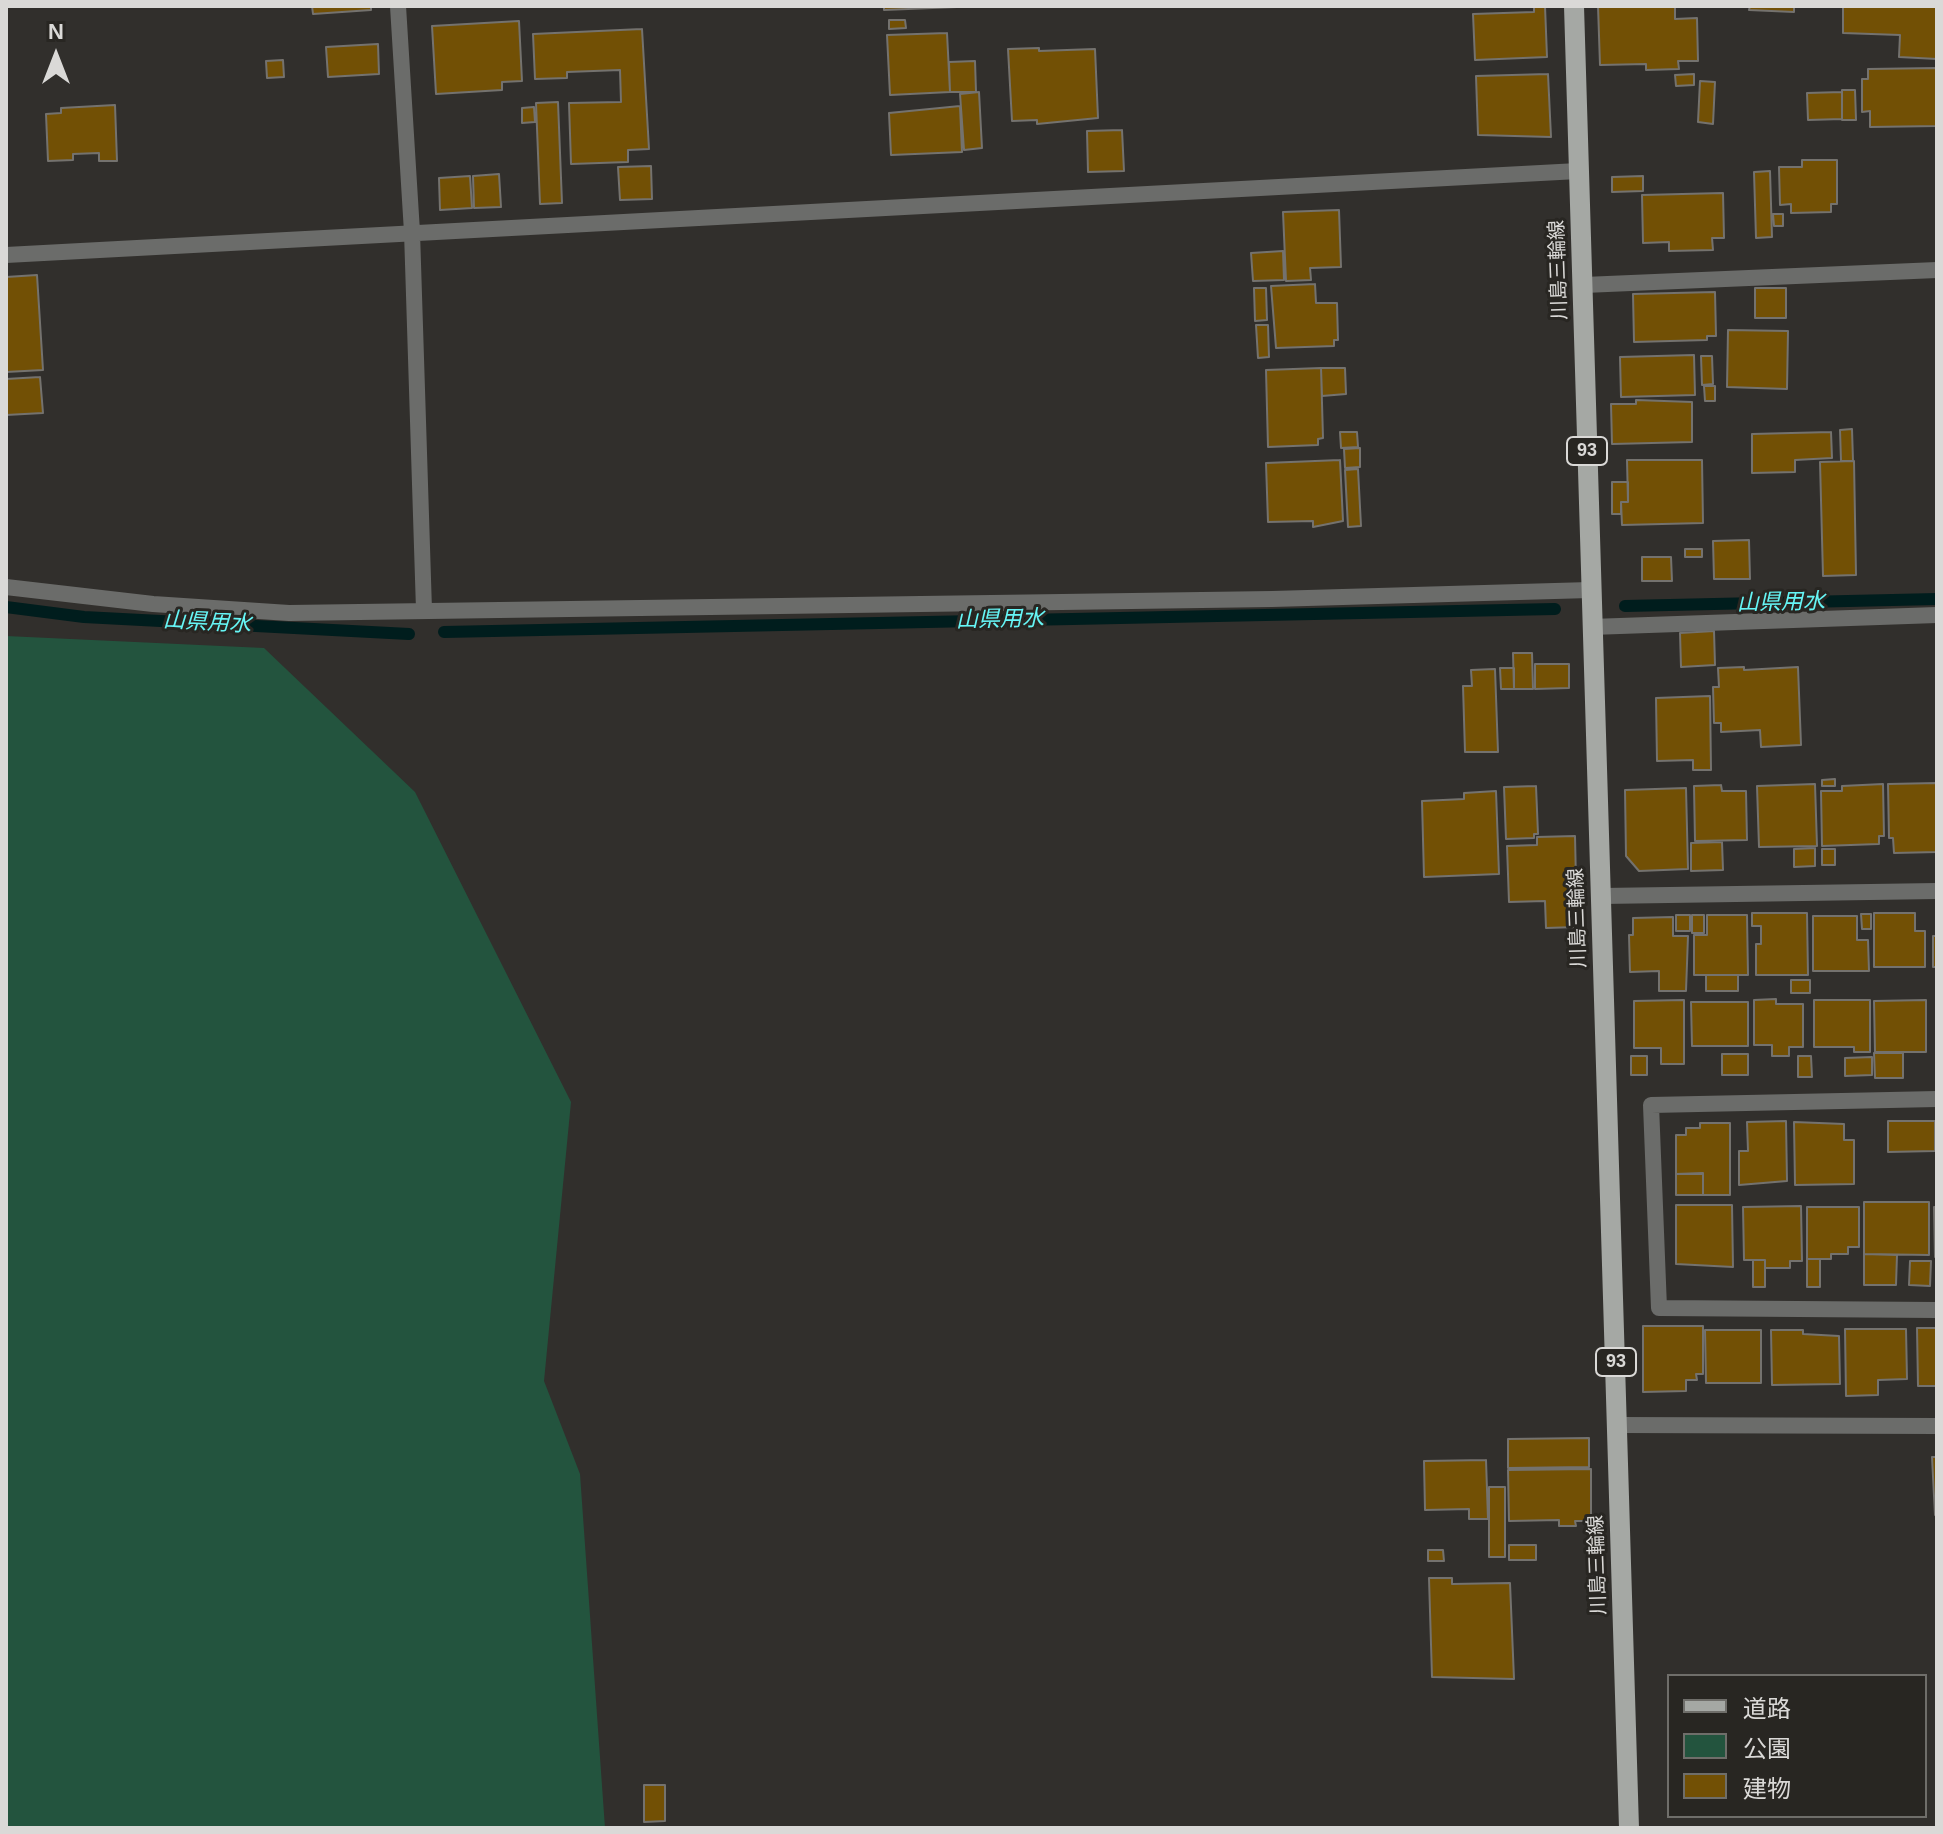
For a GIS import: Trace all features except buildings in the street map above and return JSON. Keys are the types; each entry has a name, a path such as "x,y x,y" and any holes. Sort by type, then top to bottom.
{"main road":[{"name":"川島三輪線","path":"1574,6 1629,1828"}],"street":[{"path":"398,6 412,232 424,610"},
{"path":"6,255 1578,171"},
{"path":"1584,285 1937,270"},
{"path":"6,587 153,604 289,613 1256,600 1590,590"},
{"path":"1591,627 1937,615"},
{"path":"1602,896 1937,891"},
{"path":"1937,1099 1651,1105 1659,1308 1937,1310"},
{"path":"1618,1425 1937,1426"}],"green space":[{"path":"6,636 264,648 415,792 571,1102 544,1381 580,1474 605,1828 6,1828"}],"waterway":[{"name":"山県用水","path":"1625,606 1937,599"},
{"name":"山県用水","path":"6,607 84,617 409,634"},
{"name":"山県用水","path":"444,632 1555,609"}]}
